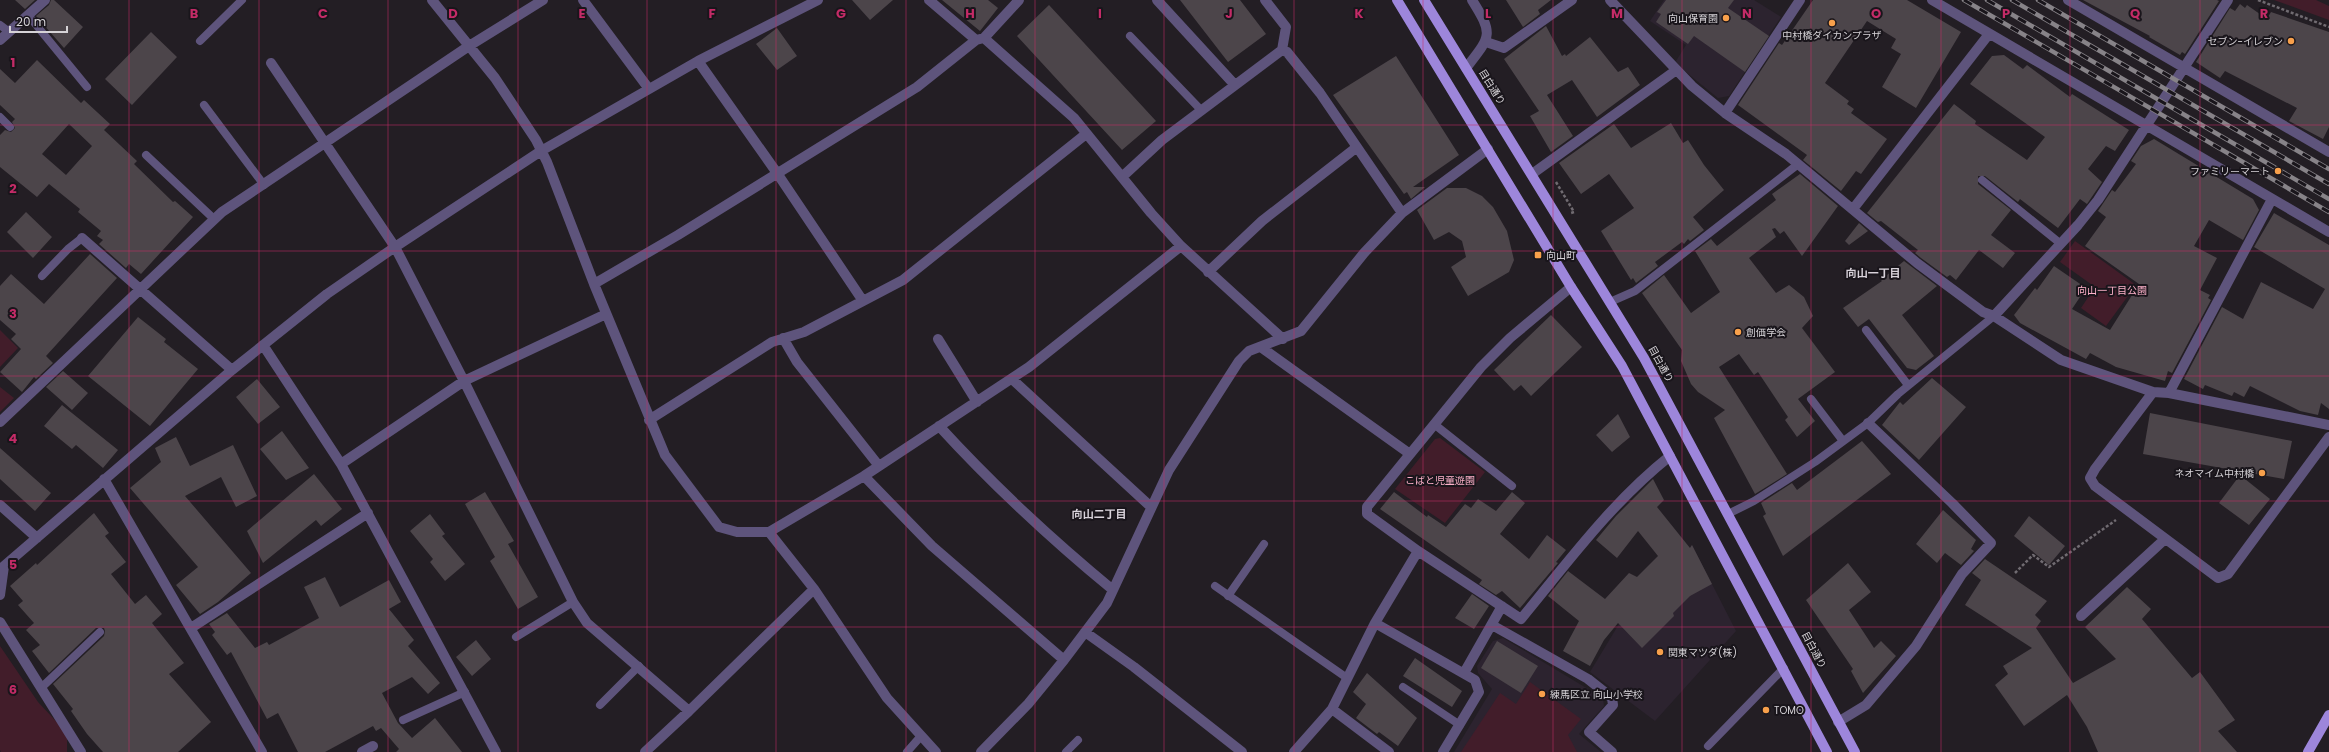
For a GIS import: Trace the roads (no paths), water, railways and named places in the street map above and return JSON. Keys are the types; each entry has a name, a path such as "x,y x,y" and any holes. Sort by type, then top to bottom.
{"main road":[{"path":"1397,0 1571,288 1622,366 1784,668 1826,751"},
{"name":"目白通り","path":"1424,0 1644,358 1855,752"},
{"path":"2308,752 2329,716"}],"street":[{"path":"0,40 4,28 28,15 45,0"},
{"path":"432,0 495,78 541,151 649,420 665,455 719,527 737,532 769,532 864,476 1012,378 1181,246"},
{"path":"0,422 214,219 469,46 543,0"},
{"path":"583,0 649,89"},
{"path":"0,595 4,566 232,370 327,294 395,247 541,151 698,61 818,0"},
{"path":"929,0 980,39 1074,118 1181,246 1283,339"},
{"path":"594,284 678,235 917,87 980,39 1019,0"},
{"path":"1157,0 1234,84"},
{"path":"1122,177 1162,140 1234,84 1282,50 1286,27 1265,0"},
{"path":"1466,68 1486,42 1488,33 1483,18 1472,0"},
{"path":"1486,42 1504,48 1572,0"},
{"path":"1610,0 1675,71 1725,112 1786,154 1923,267 1983,312 1994,316 2061,360 2153,392 2169,392 2329,426"},
{"path":"1725,112 1800,0"},
{"path":"1932,0 2329,232"},
{"path":"2068,0 2184,66 2329,152"},
{"path":"1994,316 2061,244 2098,200 2228,0"},
{"path":"1853,209 1989,34"},
{"path":"1282,50 1287,52 1320,94 1402,213"},
{"path":"698,61 777,173 863,301"},
{"path":"271,62 395,247 464,381 573,602 587,623 639,666 689,711"},
{"path":"1532,174 1675,71"},
{"path":"649,420 772,342 804,332 903,280 1086,134"},
{"path":"1208,272 1262,221 1357,147"},
{"path":"981,752 1028,704 1064,660 1107,603 1169,470 1239,361 1249,351 1262,348 1301,331 1364,253 1402,213 1488,149"},
{"path":"2169,392 2272,199"},
{"path":"82,238 232,370"},
{"path":"1571,288 1510,338 1481,367 1367,507 1367,514 1418,551 1521,619 1604,518 1654,468 1670,456"},
{"path":"341,464 464,381 606,314"},
{"path":"783,338 797,362 879,466"},
{"path":"938,339 977,402"},
{"path":"263,345 341,464 496,752"},
{"path":"1262,348 1410,454"},
{"path":"1012,378 1151,507"},
{"path":"2153,392 2095,469 2090,478 2095,486 2218,578 2228,574 2329,437"},
{"path":"1838,722 1866,705 1916,646 1962,574 1991,543 1952,503 1868,423"},
{"path":"939,426 980,471 1056,542 1113,590"},
{"path":"864,476 932,546 1064,660"},
{"path":"104,479 262,752"},
{"path":"0,505 37,538"},
{"path":"191,628 368,513"},
{"path":"769,532 814,589 886,698 936,752"},
{"path":"2081,616 2165,539"},
{"path":"1294,752 1332,709 1375,624 1418,551"},
{"path":"645,752 814,589"},
{"path":"1464,673 1502,606"},
{"path":"0,622 81,752"},
{"path":"1375,624 1475,680 1480,692 1443,752"},
{"path":"1492,625 1588,678 1612,698 1613,705 1588,732 1612,752"},
{"path":"1085,632 1134,667 1242,752"},
{"path":"1332,709 1389,752"},
{"path":"362,752 373,746"}],"lane":[{"path":"200,41 242,0"},
{"path":"28,15 87,87"},
{"path":"1130,36 1201,110"},
{"path":"204,105 264,184"},
{"path":"0,117 10,127"},
{"path":"146,155 214,219"},
{"path":"1610,302 1635,291 1798,165"},
{"path":"1982,180 2061,244"},
{"path":"42,276 68,249 82,238"},
{"path":"1728,514 1754,501 1815,462 1868,423 1908,385 1994,316"},
{"path":"1866,330 1908,385"},
{"path":"1811,399 1843,441"},
{"path":"1434,424 1512,486"},
{"path":"1228,596 1264,544"},
{"path":"1215,586 1347,678"},
{"path":"516,637 573,602"},
{"path":"41,688 100,632"},
{"path":"600,706 639,666"},
{"path":"1708,746 1784,668"},
{"path":"1403,687 1460,725"},
{"path":"403,720 465,692"},
{"path":"907,752 921,736"},
{"path":"1066,752 1078,740"}],"railway":[{"path":"1964,0 2329,212"},
{"path":"1987,0 2329,199"},
{"path":"2012,0 2329,184"},
{"path":"2038,0 2329,169"}],"place":[{"name":"向山保育園","path":"1726,18"},
{"name":"中村橋ダイカンプラザ","path":"1832,23"},
{"name":"セブン-イレブン","path":"2291,41"},
{"name":"ファミリーマート","path":"2278,171"},
{"name":"向山町","path":"1538,255"},
{"name":"創価学会","path":"1738,332"},
{"name":"ネオマイム中村橋","path":"2262,473"},
{"name":"関東マツダ(株)","path":"1660,652"},
{"name":"練馬区立 向山小学校","path":"1542,694"},
{"name":"TOMO","path":"1766,710"}],"district":[{"name":"向山一丁目","path":"1873,273"},
{"name":"向山二丁目","path":"1099,514"}],"park label":[{"name":"向山一丁目公園","path":"2112,290"},
{"name":"こばと児童遊園","path":"1440,480"}]}
